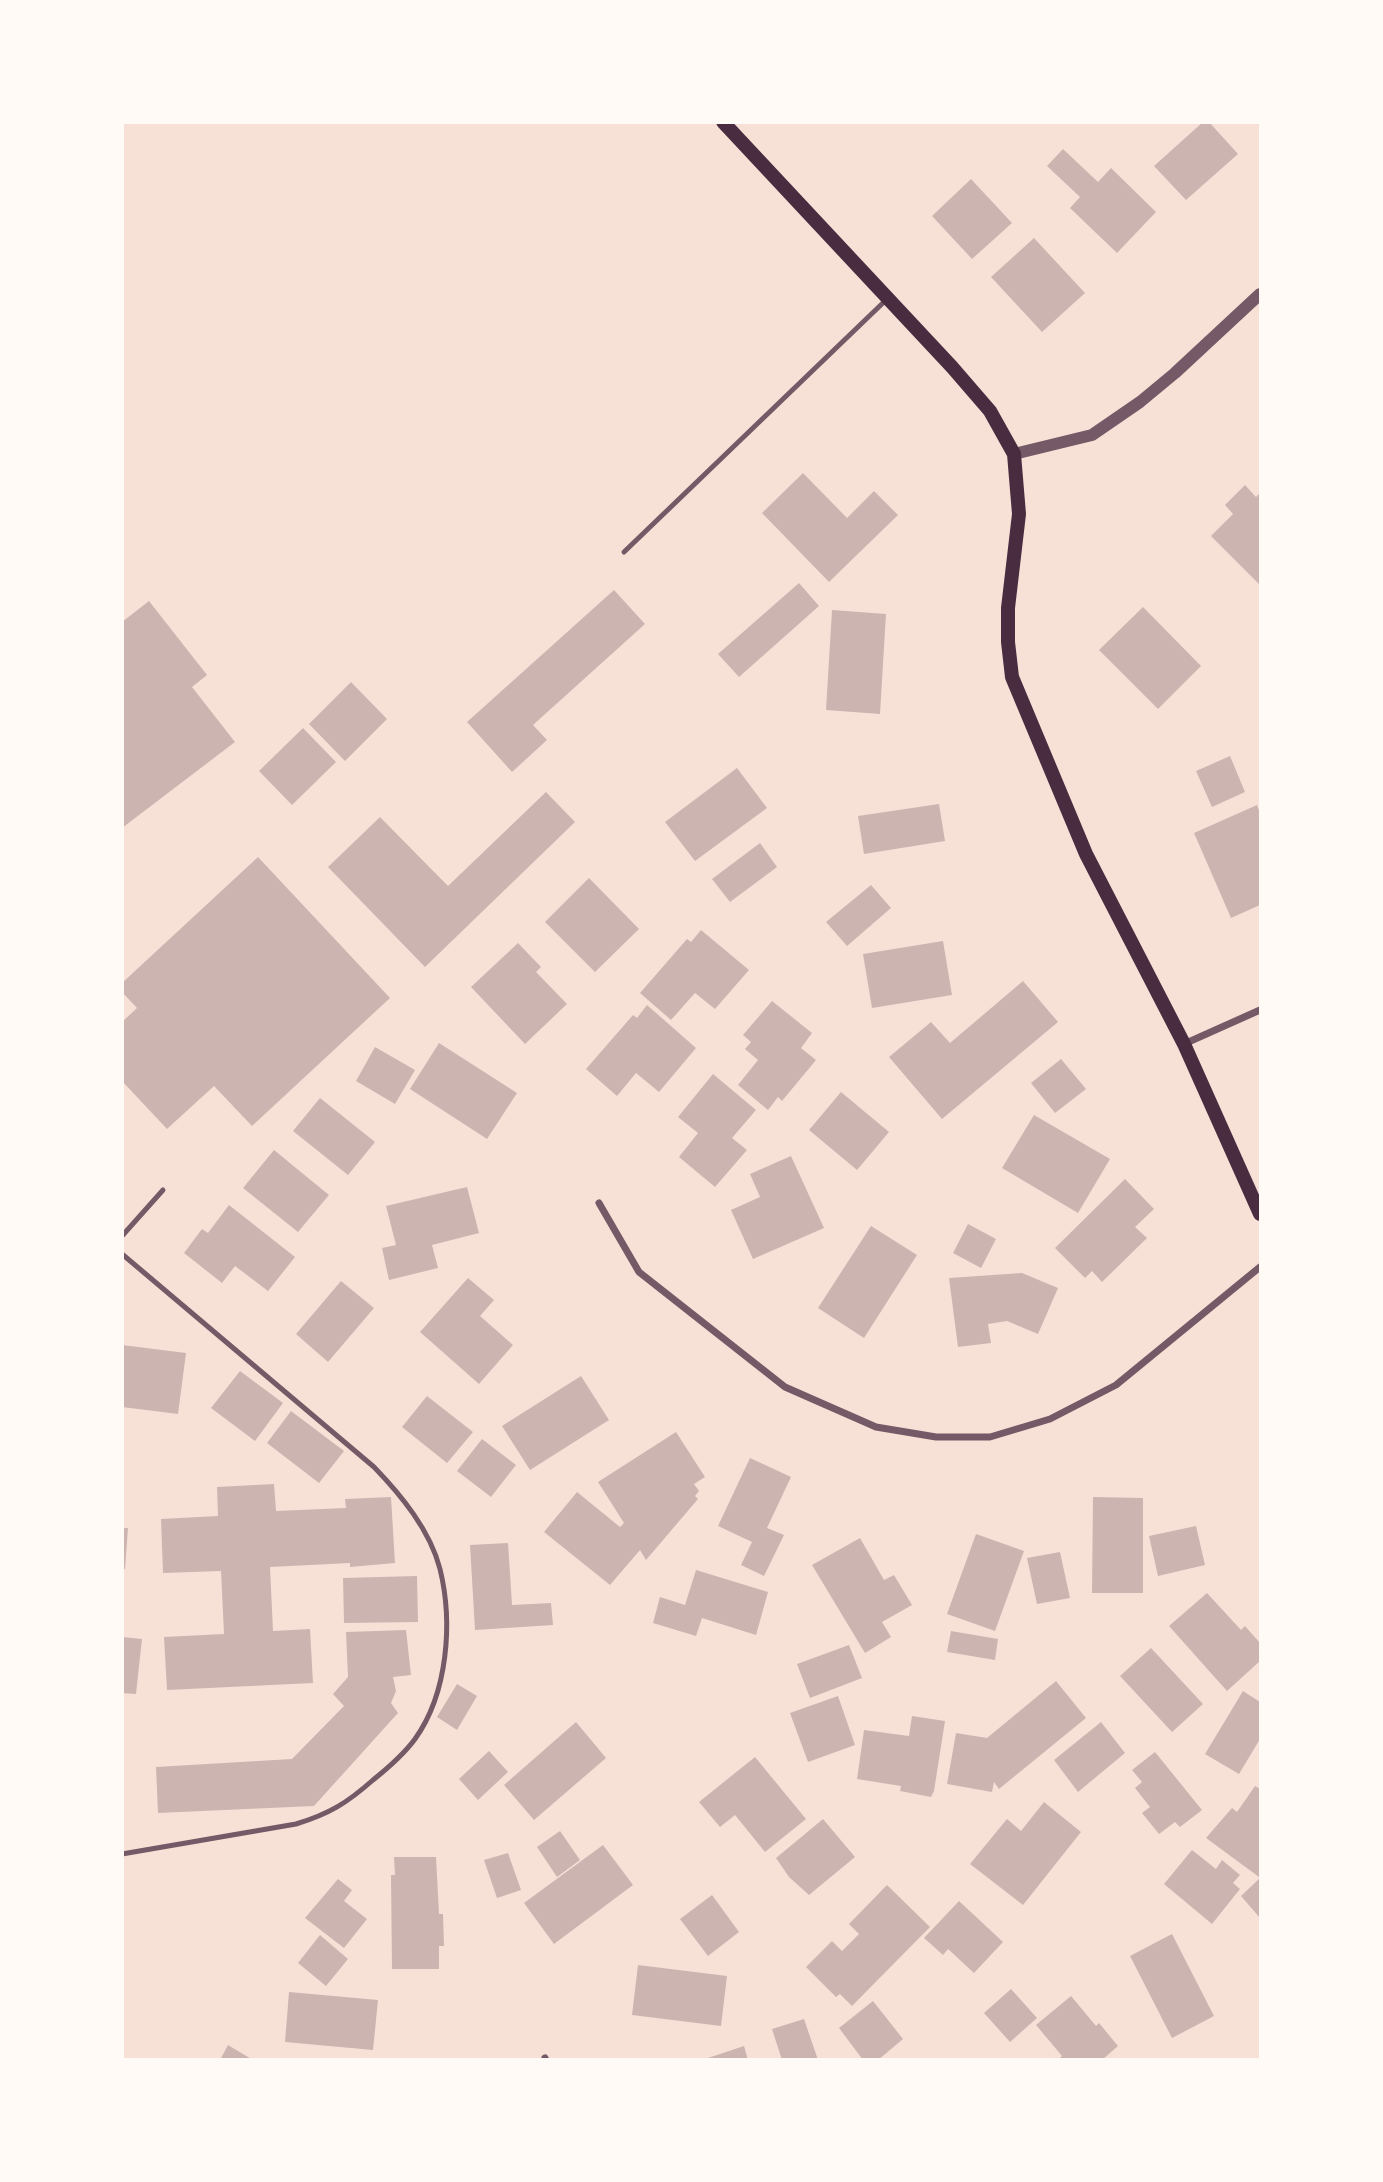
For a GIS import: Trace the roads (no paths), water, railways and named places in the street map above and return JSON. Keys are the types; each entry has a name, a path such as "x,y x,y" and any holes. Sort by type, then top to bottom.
{"main road":[{"path":"723,122 990,411 1014,454 1018,514 1008,608 1012,677 1086,854 1184,1044 1261,1214"}],"street":[{"path":"1014,454 1092,435 1140,402 1175,373 1261,294"},
{"path":"1184,1044 1261,1010"},
{"path":"599,1203 639,1272 785,1387 876,1427 936,1437 990,1437 1050,1419 1116,1385 1261,1267"}],"lane":[{"path":"624,552 888,298"},
{"path":"122,1236 163,1190"},
{"path":"122,1254 374,1467 394,1487 428,1540 439,1568 445,1605 445,1646 440,1678 430,1711 415,1739 349,1802 323,1816 296,1824 122,1854"}]}
